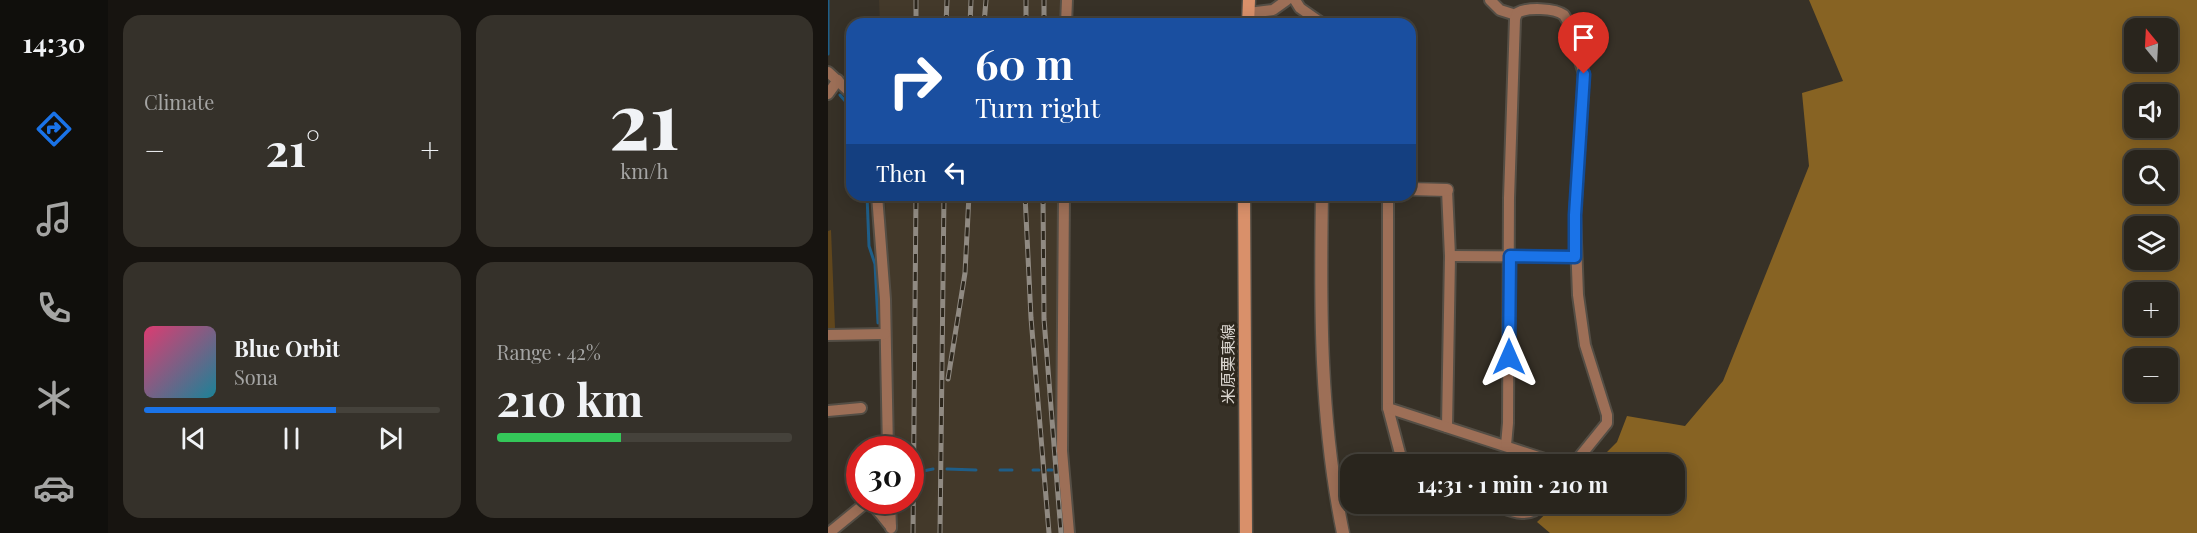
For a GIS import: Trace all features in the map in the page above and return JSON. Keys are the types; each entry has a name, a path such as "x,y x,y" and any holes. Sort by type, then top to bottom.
{"main road":[{"path":"1248,18 1249,0"},
{"name":"米原栗東線","path":"1244,201 1246,533"}],"street":[{"path":"1066,18 1067,0"},
{"path":"1251,18 1273,10 1287,0"},
{"path":"1295,0 1300,8 1314,18"},
{"path":"1490,0 1500,10 1516,15"},
{"path":"1506,445 1516,15 1522,10 1561,12 1568,22 1582,65 1575,257 1585,345 1606,410 1607,423 1582,454"},
{"path":"828,72 846,88"},
{"path":"828,94 838,80"},
{"path":"1416,189 1447,190 1450,256 1447,427"},
{"path":"877,201 885,334 888,436"},
{"path":"1064,201 1062,451 1069,533"},
{"path":"1322,201 1322,368 1327,436 1343,533"},
{"path":"1389,201 1388,408 1400,454"},
{"path":"1450,256 1575,257"},
{"path":"828,335 885,334"},
{"path":"828,411 861,408"},
{"path":"1388,408 1532,454"},
{"path":"829,533 852,514"},
{"path":"880,514 890,530"},
{"path":"890,514 890,530"}],"shaded area":[{"path":"879,0 1062,0 1062,18 880,18"},
{"path":"1809,0 2197,0 2197,533 1550,533 1537,522 1545,514 1685,514 1685,454 1605,454 1617,442 1627,416 1685,426 1723,381 1809,166 1802,93 1843,81"},
{"path":"885,201 1061,201 1064,533 896,533 896,514 924,514 924,436 894,436"},
{"path":"831,230 835,328 828,329 828,231"}],"waterway":[{"path":"828,0 828,54"},
{"path":"840,95 846,102"},
{"path":"867,201 869,246 875,264 878,323"},
{"path":"924,471 933,469"},
{"path":"947,469 976,470"},
{"path":"1000,470 1012,470"},
{"path":"1033,470 1039,470"}],"railway":[{"path":"916,0 916,18"},
{"path":"946,18 947,0"},
{"path":"970,18 971,0"},
{"path":"984,18 986,0"},
{"path":"1026,0 1026,18"},
{"path":"1044,0 1044,18"},
{"path":"913,533 916,201"},
{"path":"940,533 944,201"},
{"path":"948,379 965,273 969,201"},
{"path":"1025,201 1031,318 1049,533"},
{"path":"1043,201 1044,319 1061,533"}],"route":[{"path":"1509,357 1510,256 1575,257 1575,215 1584,74"}]}
